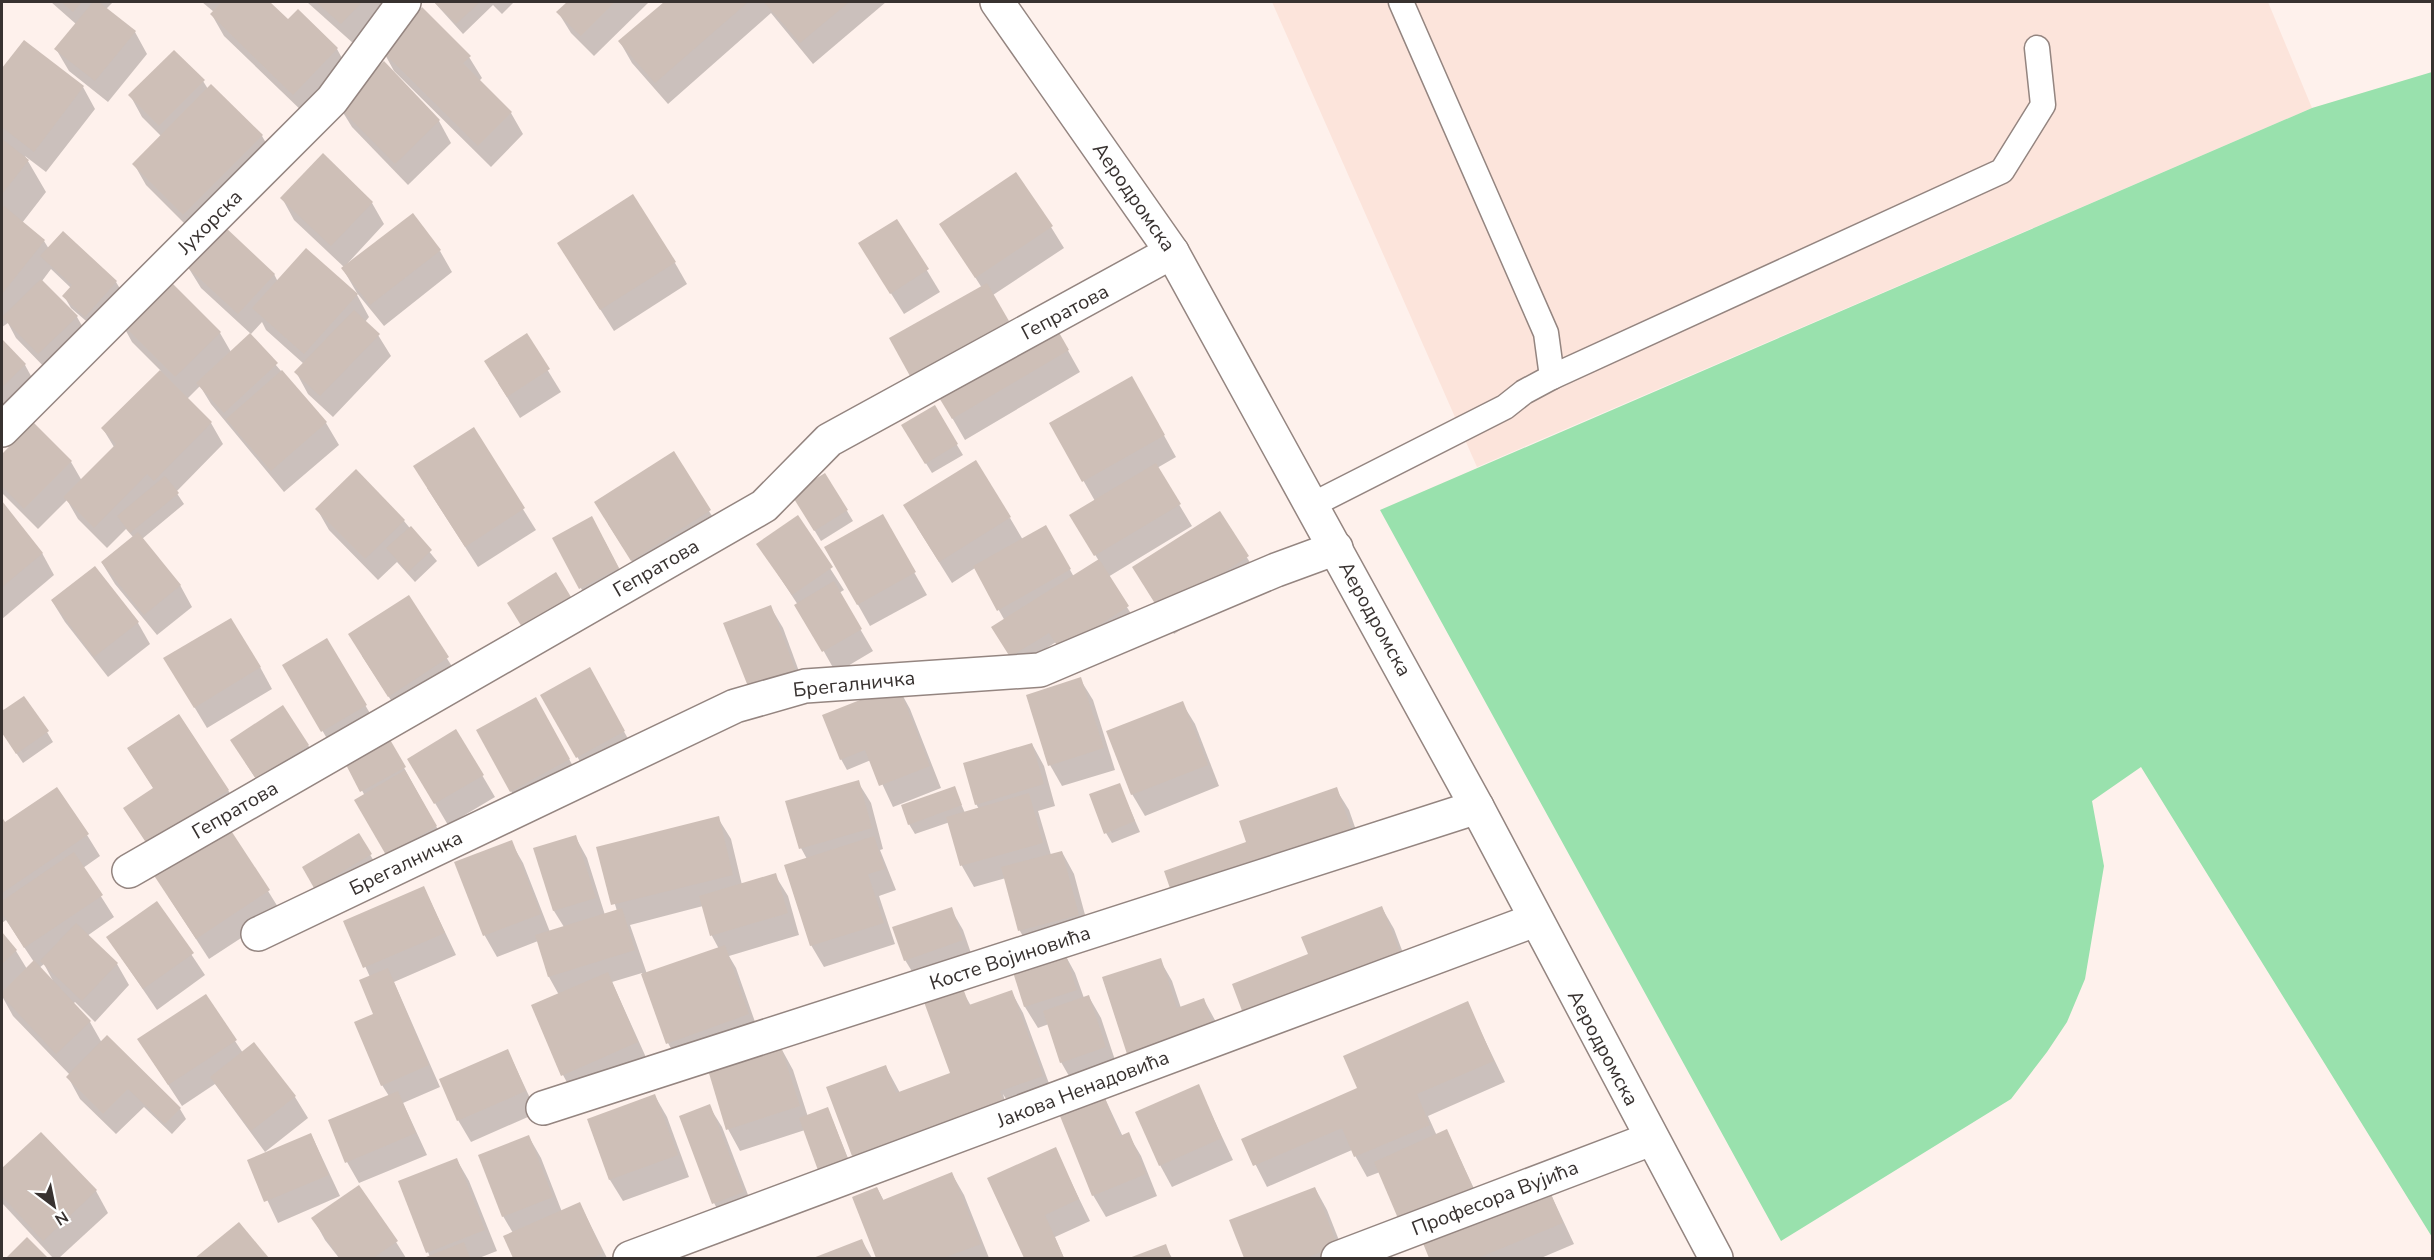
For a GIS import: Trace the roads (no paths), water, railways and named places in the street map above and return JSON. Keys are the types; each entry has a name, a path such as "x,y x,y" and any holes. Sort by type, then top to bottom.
{"street":[{"name":"Јухорска","path":"2,430 332,100 404,2"},
{"name":"Аеродромска","path":"998,2 1172,252 1478,807 1535,920 1716,1258"},
{"name":"Гепратова","path":"129,871 764,506 829,440 1172,252"},
{"name":"Брегалничка","path":"258,934 735,706 805,686 1040,670 1276,570 1336,548"},
{"name":"Косте Војиновића","path":"543,1108 1478,807"},
{"name":"Јакова Ненадовића","path":"630,1258 1535,920"},
{"name":"Професора Вујића","path":"1338,1258 1651,1139"}],"lane":[{"path":"1401,2 1546,333 1552,377"},
{"path":"1312,505 1505,407 1524,392 1552,377 2002,171 2043,105 2037,48"}]}
